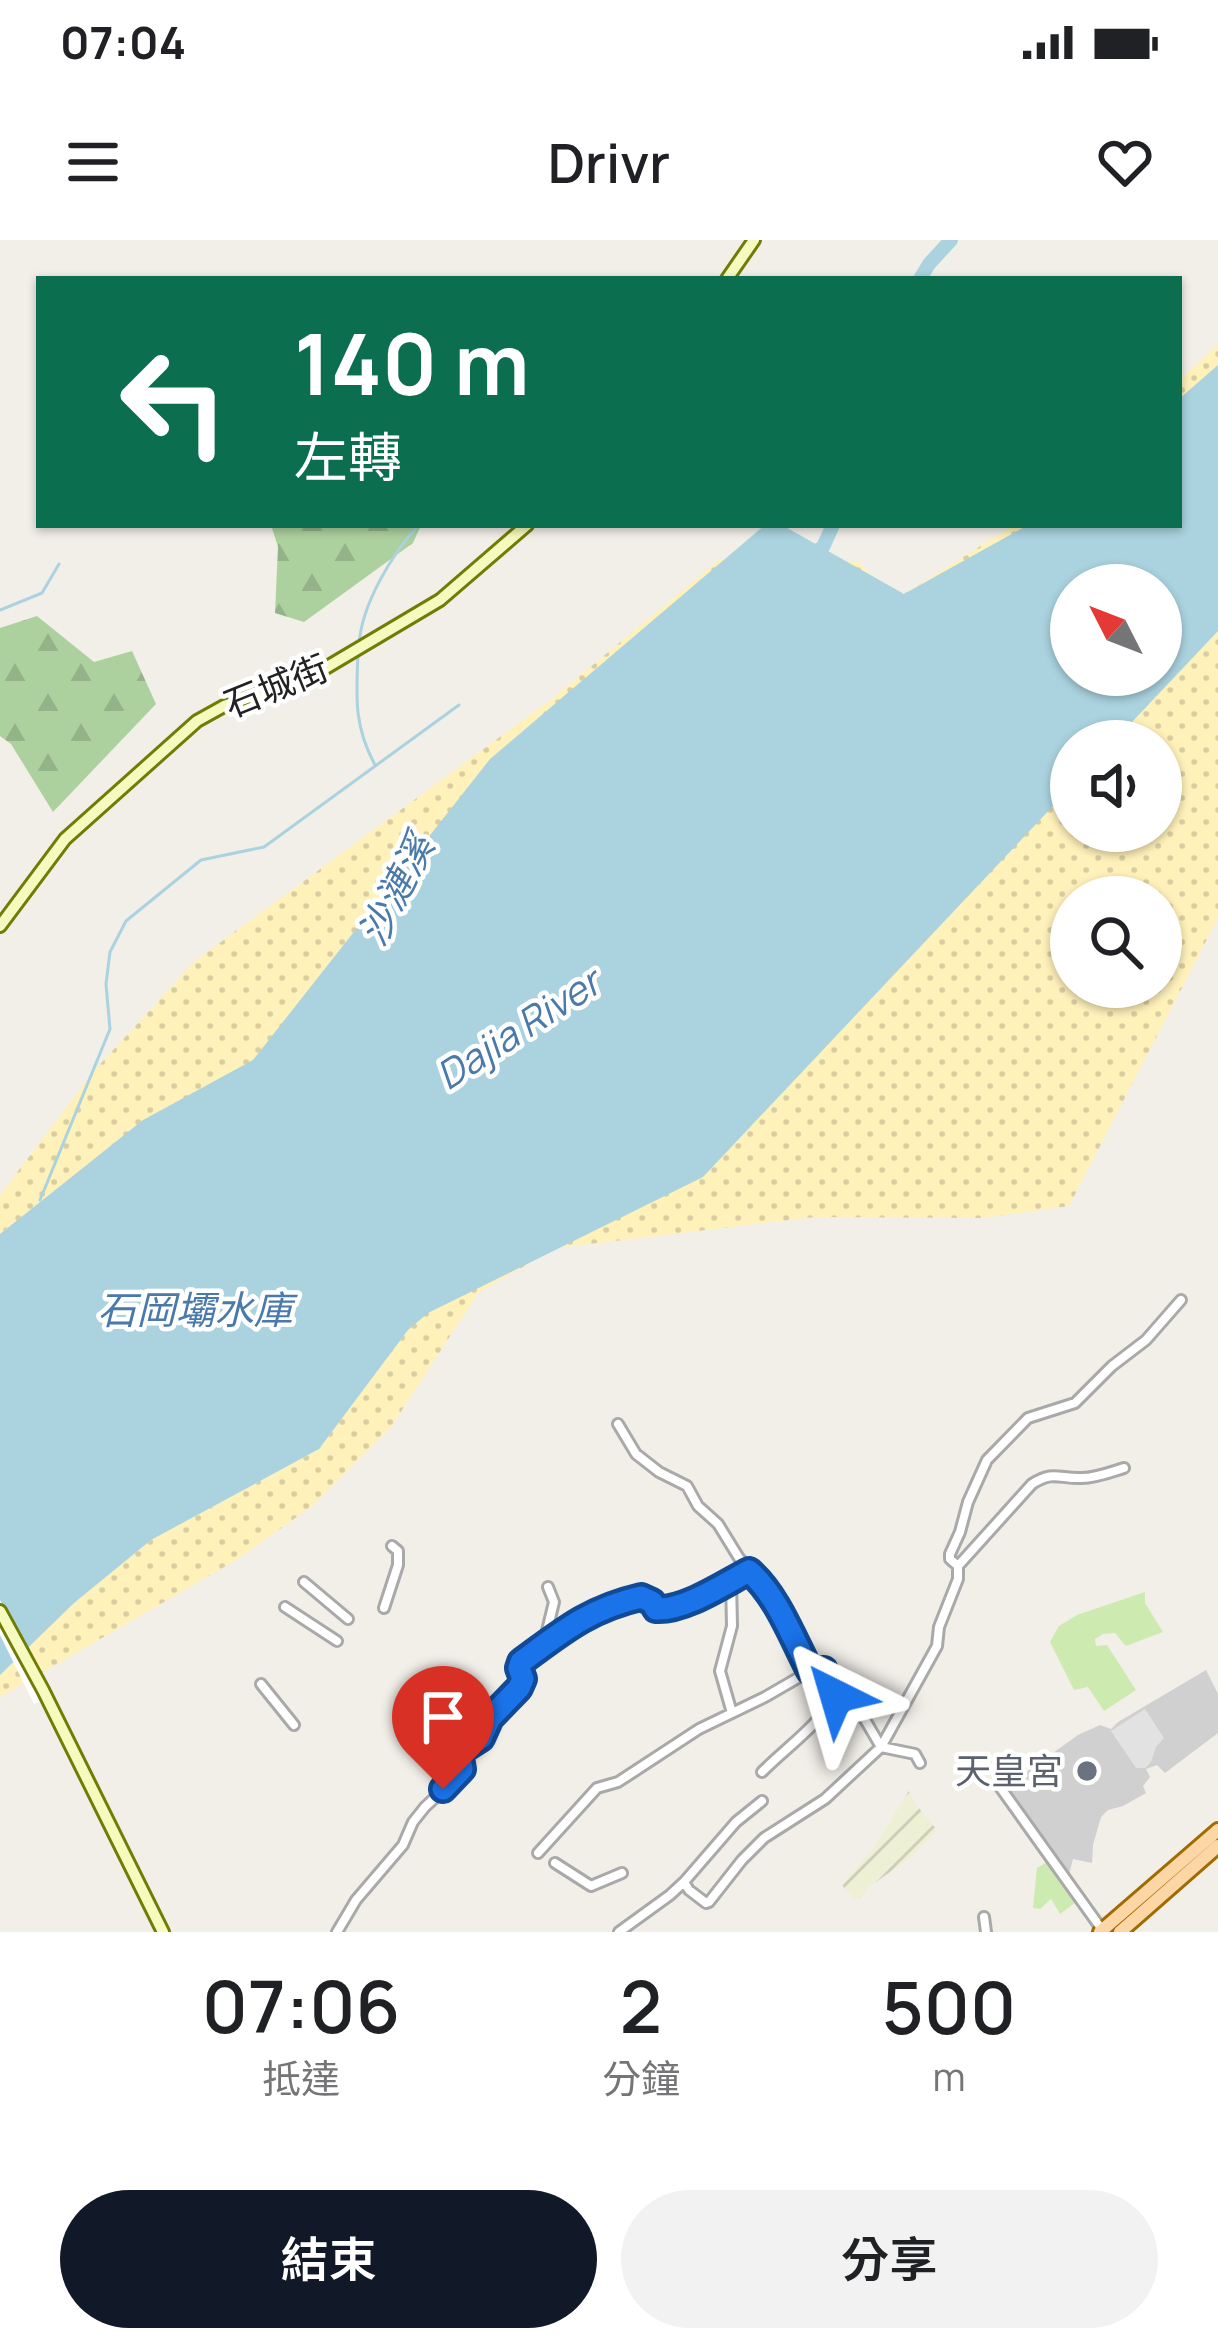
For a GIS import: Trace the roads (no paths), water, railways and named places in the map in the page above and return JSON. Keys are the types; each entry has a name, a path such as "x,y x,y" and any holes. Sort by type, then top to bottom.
{"main road":[{"path":"1102,1931 1217,1838"},
{"path":"1120,1932 1217,1838"}],"street":[{"path":"729,276 754,240"},
{"name":"石城街","path":"0,926 68,835 197,721 224,706 312,676 440,599 523,528"},
{"path":"958,1566 950,1554 987,1460 1028,1418 1075,1403 1146,1340 1181,1300"},
{"path":"617,1424 636,1454 687,1486 698,1506 718,1524 777,1609 810,1671"},
{"path":"684,1882 706,1904 764,1838 825,1799 881,1747 938,1646 939,1627 958,1579 958,1566 1032,1484 1054,1474 1082,1478 1124,1468"},
{"path":"385,1608 398,1565 398,1551 392,1546"},
{"path":"337,1932 356,1900 403,1845 413,1822 462,1769 459,1752 481,1738 490,1718 521,1684 519,1665 590,1613 641,1597 656,1609 666,1610 749,1571"},
{"path":"731,1580 732,1626 720,1671 732,1713"},
{"path":"304,1582 348,1619"},
{"path":"544,1645 554,1602 548,1587"},
{"path":"285,1607 337,1641"},
{"path":"0,1611 163,1932"},
{"path":"538,1853 597,1788 618,1782 699,1729 810,1671 824,1670 836,1696 857,1706 881,1747 915,1754 920,1763"},
{"path":"261,1684 294,1725"},
{"path":"762,1772 824,1717 836,1696"},
{"path":"1000,1786 1102,1931"},
{"path":"619,1932 670,1895 736,1822 762,1801"},
{"path":"555,1863 591,1886 622,1873"},
{"path":"984,1917 986,1932"}],"water":[{"path":"1218,365 1218,631 1182,669 1182,564 1050,564 1050,696 1157,696 1134,720 1050,720 1050,809 703,1177 428,1313 408,1330 319,1449 151,1540 74,1603 0,1675 0,1234 143,1120 253,1060 490,759 761,528 787,528 904,594 1023,528 1182,528 1182,396"}],"waterway":[{"name":"沙漣溪","path":"922,276 951,240"},
{"path":"359,645 365,614 380,581 417,528"},
{"name":"沙漣溪","path":"807,557 823,547 832,528"},
{"path":"0,610 42,593 59,564"},
{"path":"358,654 358,711 375,765"},
{"path":"40,1200 110,1029 106,984 110,952 126,921 201,860 264,847 459,705"}],"place":[{"name":"天皇宮","path":"1087,1771"}],"water label":[{"name":"Dajia River","path":"518,1029"},
{"name":"石岡壩水庫","path":"195,1310"}]}
